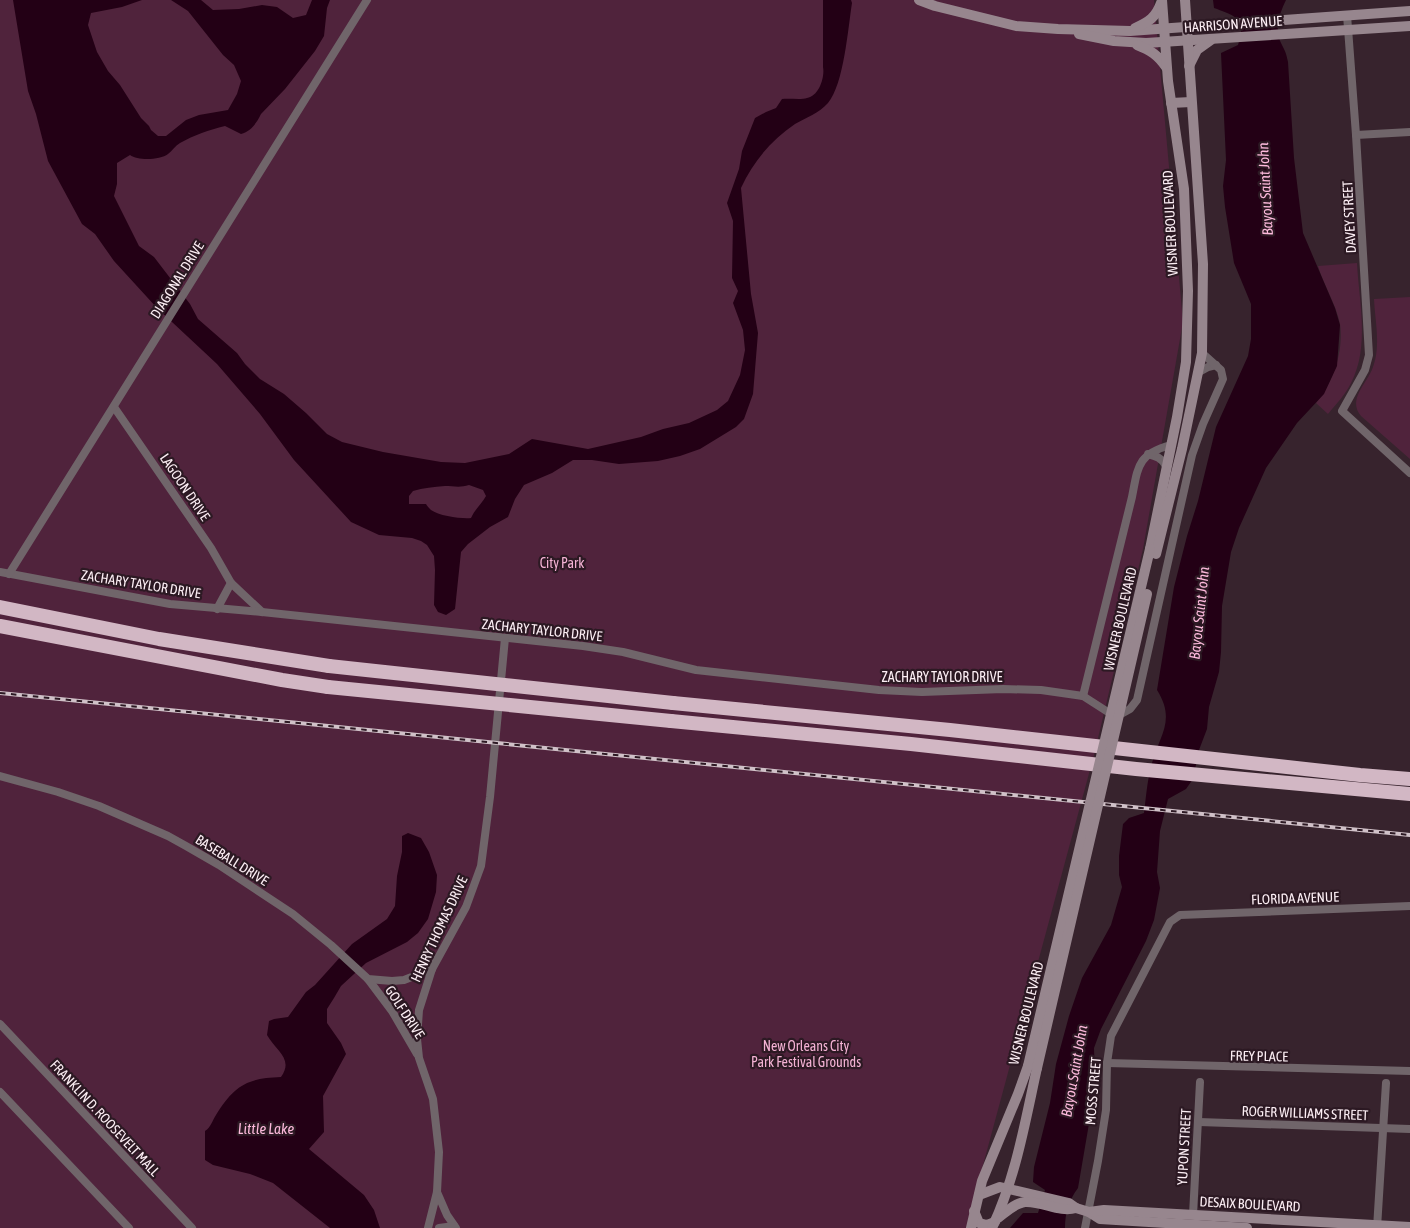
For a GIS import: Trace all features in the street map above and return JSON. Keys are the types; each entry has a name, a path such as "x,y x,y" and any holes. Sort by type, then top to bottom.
{"highway":[{"path":"0,607 159,639 329,666 673,703 950,730 1360,775 1410,778"},
{"path":"0,626 264,677 328,687 911,744 1202,775 1410,794"}],"street":[{"name":"DIAGONAL DRIVE","path":"9,574 368,0"},
{"name":"HARRISON AVENUE","path":"919,0 935,6 1016,26 1130,31 1410,11"},
{"name":"WISNER BOULEVARD","path":"1153,551 1166,466 1177,417 1186,362 1188,291 1184,189 1167,69 1162,0"},
{"path":"1130,31 1150,21 1158,11 1162,0"},
{"name":"WISNER BOULEVARD","path":"995,1223 1008,1189 1019,1151 1033,1067 1153,551 1182,449 1202,353 1199,191 1188,67 1185,4"},
{"path":"1185,4 1196,18 1212,26"},
{"name":"DAVEY STREET","path":"1347,15 1369,355 1365,370 1342,411 1410,473"},
{"name":"HARRISON AVENUE","path":"1058,29 1093,37 1134,43 1410,26"},
{"path":"1188,67 1197,50 1213,39"},
{"path":"1134,43 1160,58 1167,69"},
{"path":"1171,103 1191,102"},
{"path":"1356,135 1410,132"},
{"path":"1188,291 1202,291"},
{"path":"1202,353 1216,364"},
{"path":"1199,372 1216,364"},
{"name":"ZACHARY TAYLOR DRIVE","path":"0,572 170,604 262,612 623,652 696,670 879,690 922,692 1003,689 1041,690 1083,696 1112,714 1121,714 1130,709 1137,700 1192,456 1222,379 1221,370 1216,364"},
{"name":"LAGOON DRIVE","path":"114,407 211,548 231,584 262,612"},
{"path":"1083,696 1141,460 1148,454 1171,445"},
{"path":"1148,454 1157,456 1164,461 1166,466"},
{"path":"217,609 231,584"},
{"name":"HENRY THOMAS DRIVE","path":"428,1228 437,1192 439,1152 433,1100 419,1058 417,1039 419,1010 432,969 466,907 481,866 490,797 505,638"},
{"name":"BASEBALL DRIVE","path":"0,776 58,792 99,806 168,836 219,865 294,914 365,977"},
{"name":"FLORIDA AVENUE","path":"1180,915 1410,906"},
{"name":"MOSS STREET","path":"1085,1228 1106,1110 1107,1063 1111,1036 1170,922 1180,915"},
{"path":"365,977 392,981 404,980 432,969"},
{"name":"GOLF DRIVE","path":"365,977 392,1011 419,1058"},
{"name":"FRANKLIN D. ROOSEVELT MALL","path":"0,1024 192,1228"},
{"name":"FREY PLACE","path":"1107,1063 1410,1072"},
{"name":"WISNER BOULEVARD","path":"970,1228 982,1181 1018,1094 1033,1067"},
{"name":"YUPON STREET","path":"1193,1220 1200,1082"},
{"path":"1377,1226 1386,1083"},
{"path":"0,1092 129,1228"},
{"name":"ROGER WILLIAMS STREET","path":"1199,1122 1410,1129"},
{"name":"DESAIX BOULEVARD","path":"979,1195 1000,1187 1041,1201 1089,1212 1104,1210 1247,1228"},
{"path":"437,1192 455,1227 439,1228"},
{"name":"DESAIX BOULEVARD","path":"995,1223 1012,1207 1024,1202 1041,1201"},
{"path":"974,1211 980,1223 987,1225 995,1223"},
{"name":"DESAIX BOULEVARD","path":"1193,1220 1410,1227"}],"green space":[{"name":"City Park","path":"0,0 1154,0 1183,322 1143,549 1094,755 966,1228 0,1228"},
{"path":"1357,263 1362,324 1360,355 1357,369 1349,387 1328,414 1316,403 1327,386 1336,366 1341,334 1333,302 1318,266"},
{"path":"1410,297 1410,459 1361,416 1356,404 1357,398 1373,367 1377,351 1374,299"}],"water":[{"path":"13,0 142,0 122,7 91,13 88,25 97,52 141,118 158,136 166,136 186,120 199,115 228,110 237,94 241,81 234,65 223,55 188,11 171,0 201,0 213,10 239,9 262,5 277,7 293,18 306,15 312,0 330,0 327,8 324,36 315,51 250,129 241,134 225,126 207,131 180,143 168,154 160,158 143,159 130,155 117,163 117,184 114,196 139,246 154,257 190,304 198,319 237,353 260,379 284,394 327,434 342,442 383,452 441,462 465,463 509,454 532,439 588,449 641,437 663,429 689,423 717,410 728,401 740,375 745,350 743,330 733,303 738,291 732,278 733,221 727,203 739,169 742,151 755,118 776,108 782,99 811,97 818,90 822,81 823,71 823,0 851,0 852,3 842,70 828,103 821,110 795,124 778,137 751,169 741,188 751,294 758,333 753,394 744,419 736,427 700,449 680,456 658,461 619,464 592,460 573,460 552,473 524,485 515,499 508,517 490,527 461,552 455,609 446,615 438,612 434,605 434,556 427,545 412,538 379,535 351,522 294,460 260,414 217,364 157,308 114,261 95,234 82,224 48,161 28,91","holes":["469,485 483,490 486,496 471,518 439,514 431,510 426,504 409,504 409,496 413,491 421,489"]},
{"name":"Bayou Saint John","path":"1213,0 1286,0 1280,15 1278,32 1288,62 1294,158 1303,233 1335,308 1340,325 1337,366 1324,394 1297,423 1266,468 1239,528 1231,552 1222,606 1219,672 1209,707 1207,729 1199,750 1193,779 1186,789 1168,799 1160,831 1157,872 1160,888 1154,920 1146,941 1101,1029 1094,1048 1095,1080 1092,1106 1078,1188 1068,1207 1065,1228 1010,1228 1023,1213 1038,1213 1045,1190 1033,1182 1034,1167 1050,1103 1056,1064 1082,978 1111,925 1122,887 1119,875 1119,856 1123,824 1129,818 1144,813 1154,756 1166,720 1163,701 1157,690 1174,587 1216,427 1248,356 1251,339 1251,304 1234,263 1223,186 1226,160 1221,53 1238,45 1241,29 1238,20 1234,16 1214,8"},
{"name":"Little Lake","path":"408,833 421,838 429,852 437,875 436,892 428,919 418,933 407,942 366,963 341,986 327,1009 327,1023 346,1054 323,1096 324,1132 309,1149 364,1195 374,1210 380,1228 330,1228 273,1183 250,1174 213,1165 205,1160 205,1131 236,1090 259,1079 281,1077 285,1071 285,1060 267,1035 269,1021 288,1017 306,992 315,985 352,944 387,919 395,906 397,876 402,852 402,836"}],"railway":[{"path":"0,693 1410,835"}],"park label":[{"name":"New Orleans City Park Festival Grounds","path":"806,1054"}]}
